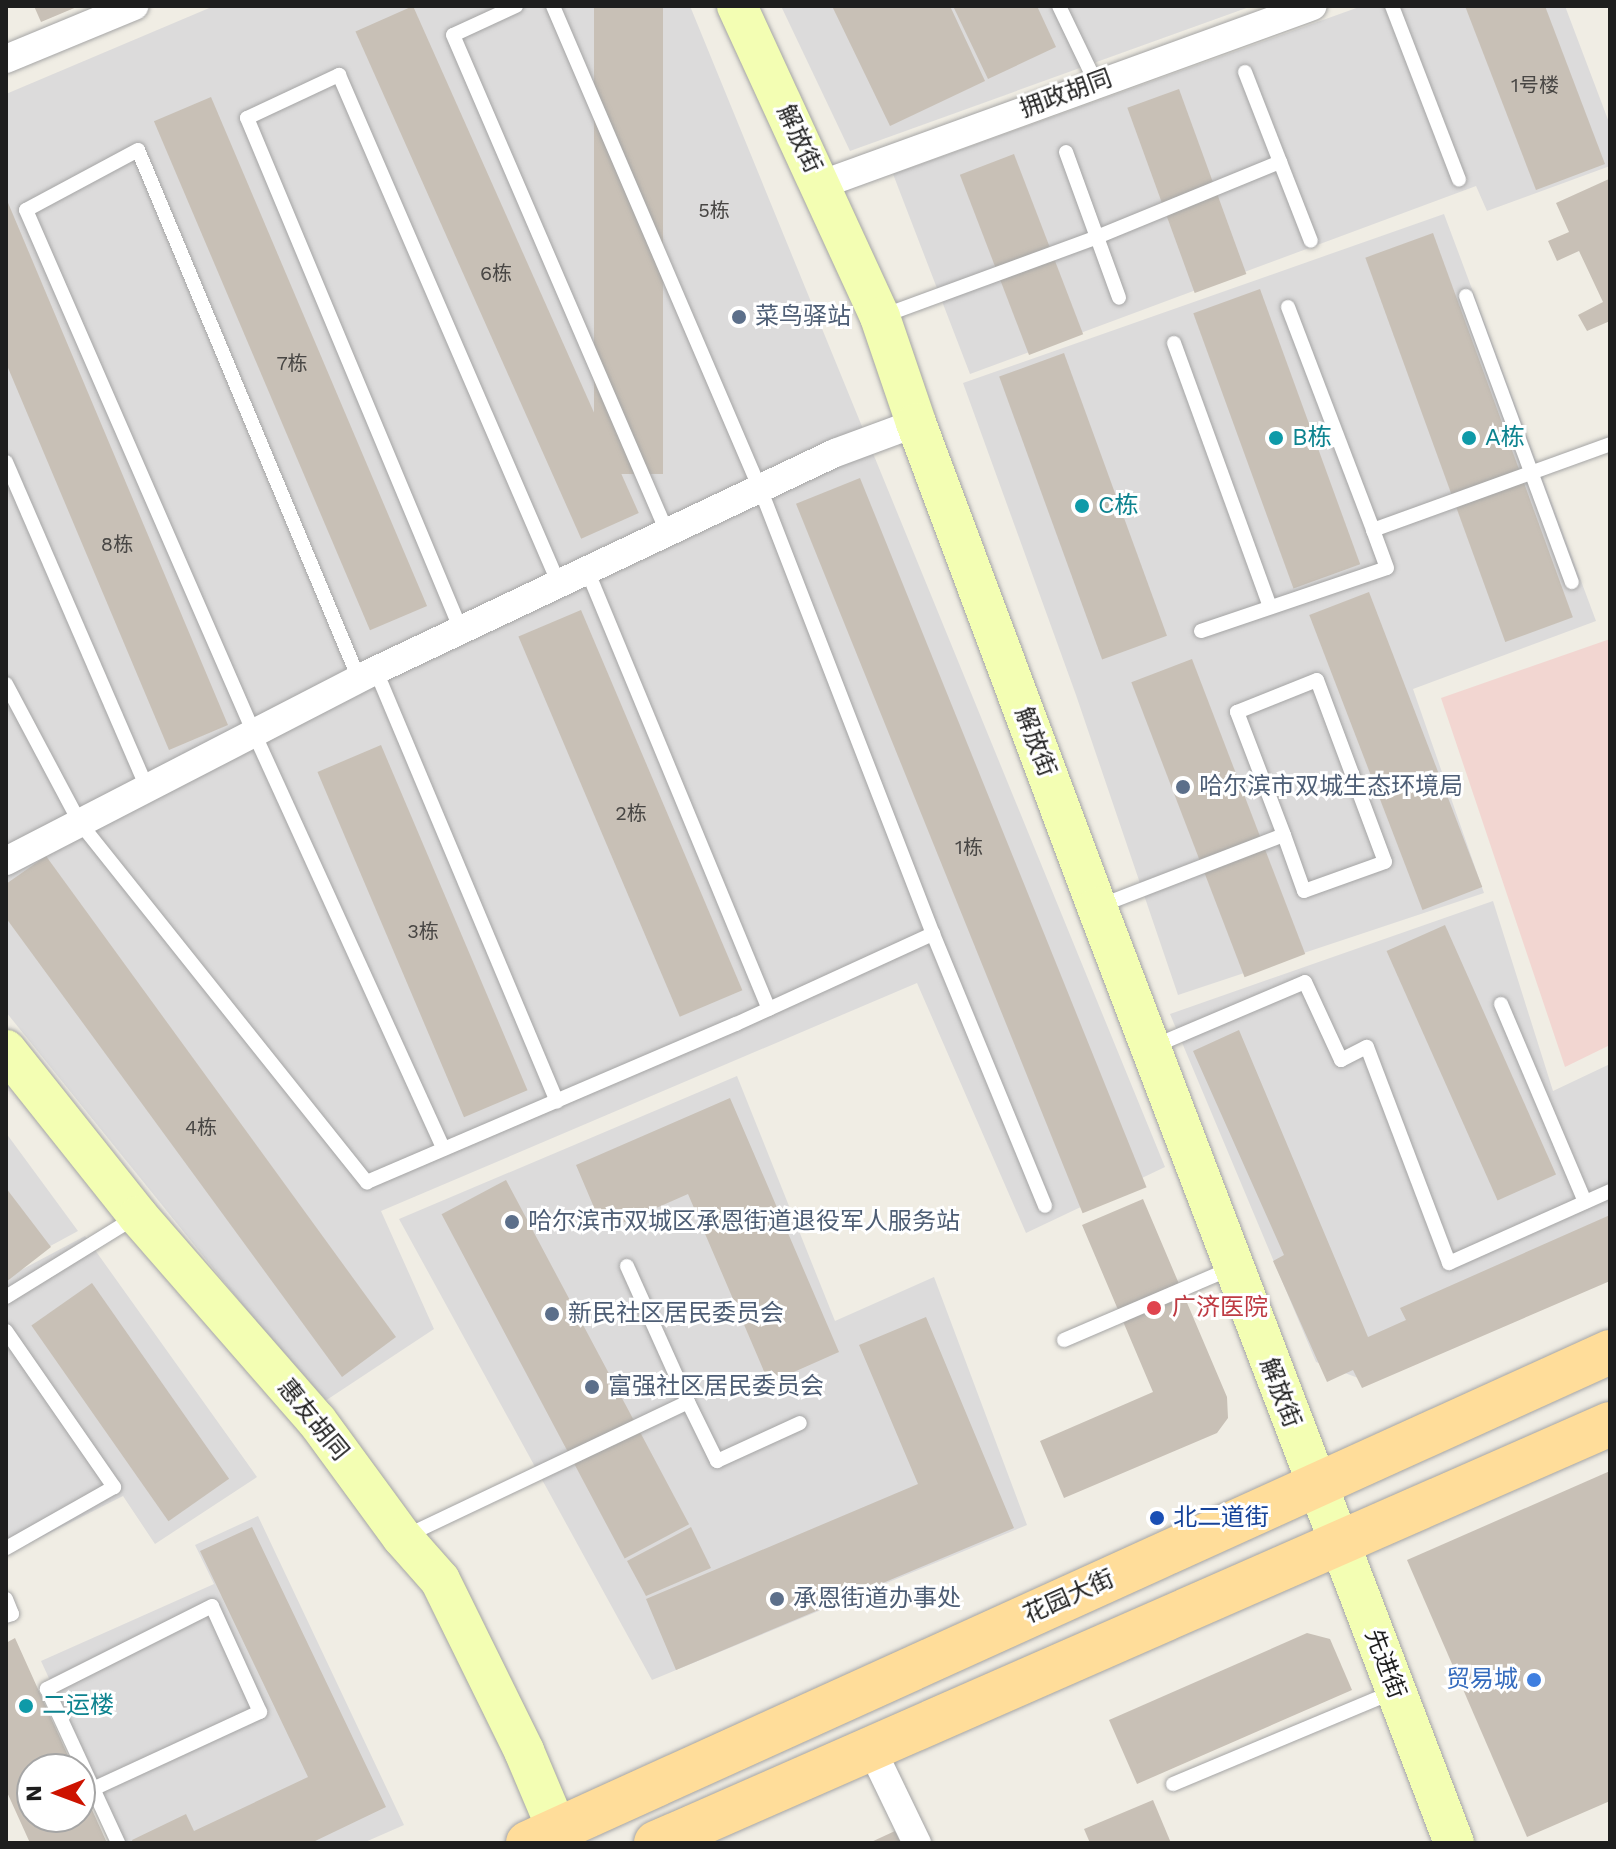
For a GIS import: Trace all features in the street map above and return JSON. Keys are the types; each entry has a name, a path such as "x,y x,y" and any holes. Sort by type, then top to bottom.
{"main road":[{"name":"花园大街","path":"543,1836 1610,1352"},
{"path":"656,1843 1610,1424"}],"street":[{"path":"6,59 134,6"},
{"name":"解放街","path":"737,6 880,317 916,423 1315,1485"},
{"name":"拥政胡同","path":"820,185 1313,6"},
{"path":"6,861 461,630 835,453 916,423"},
{"name":"惠友胡同","path":"6,1050 138,1216 317,1421 402,1537 440,1580 524,1751 543,1836"},
{"name":"先进街","path":"1315,1485 1454,1843"},
{"path":"871,1748 917,1843"}],"lane":[{"path":"516,6 453,35 667,532"},
{"path":"553,6 760,489 933,934 1045,1206"},
{"path":"1392,6 1459,180"},
{"path":"1064,7 1096,83"},
{"path":"1245,72 1311,241"},
{"path":"461,630 247,118 339,75 559,584"},
{"path":"444,1149 254,733 26,210 138,150 557,1101"},
{"path":"1066,152 1119,298"},
{"path":"880,317 1097,237 1280,162"},
{"path":"1466,296 1572,582"},
{"path":"1201,631 1387,568 1288,307"},
{"path":"1174,343 1270,607"},
{"path":"1373,530 1610,444"},
{"path":"6,462 147,788"},
{"path":"587,570 769,1009"},
{"path":"1317,680 1385,862 1304,891 1284,835 1237,712 1317,680"},
{"path":"6,684 80,823 367,1182 769,1009 933,934"},
{"path":"1097,907 1284,835"},
{"path":"1150,1048 1305,982 1341,1060 1367,1047 1449,1263 1610,1191"},
{"path":"1501,1004 1585,1202"},
{"path":"6,1297 138,1216"},
{"path":"627,1266 717,1461 800,1423"},
{"path":"1064,1340 1233,1267"},
{"path":"6,1548 114,1487 7,1334"},
{"path":"402,1537 688,1402"},
{"path":"6,1599 12,1614 6,1616"},
{"path":"212,1606 260,1712 93,1789 47,1689 212,1606"},
{"path":"1173,1784 1395,1691"},
{"path":"96,1795 118,1843"}],"shaded area":[{"path":"214,6 690,6 1165,1167 1026,1233 917,983 381,1211 434,1329 322,1403 6,1012 6,94"},
{"path":"781,6 1252,6 850,151"},
{"path":"1362,6 1565,6 1610,125 1610,166 1487,211 1476,186 970,374 893,174"},
{"path":"1444,214 1596,621 1413,689 1484,893 1178,995 1076,695 963,383"},
{"path":"1610,639 1610,1045 1565,1067 1441,698"},
{"path":"1493,901 1553,1091 1610,1064 1610,1278 1366,1381 1316,1362 1170,1014"},
{"path":"737,1076 835,1321 934,1277 1027,1525 652,1680 399,1219"},
{"path":"6,1133 78,1231 6,1270"},
{"path":"85,1236 257,1477 155,1544 123,1496 6,1555 6,1278"},
{"path":"258,1516 404,1825 363,1843 125,1843 96,1780 96,1753 83,1753 41,1661 214,1584 195,1545"}],"building":[{"path":"34,6 79,6 41,22"},
{"path":"413,6 639,513 581,539 355,32"},
{"path":"594,6 663,6 663,474 594,474"},
{"path":"832,6 950,6 985,81 890,126"},
{"path":"953,6 1037,6 1056,47 988,79"},
{"path":"1465,6 1545,6 1605,164 1536,190"},
{"path":"1179,89 1246,274 1195,293 1127,108"},
{"path":"211,97 427,606 370,630 154,121"},
{"path":"1014,154 1083,334 1029,355 960,175"},
{"path":"1609,179 1610,321 1587,331 1578,315 1603,302 1579,251 1557,261 1548,241 1569,232 1556,203"},
{"path":"6,198 228,725 169,750 6,363"},
{"name":"A栋","path":"1433,233 1573,617 1505,642 1365,258"},
{"name":"B栋","path":"1260,289 1360,564 1293,589 1193,313"},
{"name":"C栋","path":"1064,353 1167,636 1102,659 999,377"},
{"path":"860,478 1147,1187 1083,1213 796,504"},
{"path":"1369,592 1482,887 1422,910 1309,615"},
{"path":"581,610 742,990 680,1017 518,637"},
{"path":"1192,659 1305,954 1245,977 1131,682"},
{"path":"381,745 528,1090 464,1117 317,772"},
{"path":"46,856 396,1337 342,1377 6,918 6,884"},
{"path":"1445,925 1556,1174 1498,1200 1387,951"},
{"path":"1239,1030 1368,1337 1406,1320 1400,1308 1610,1215 1610,1281 1362,1388 1353,1370 1327,1382 1273,1261 1284,1255 1193,1051"},
{"path":"730,1098 839,1352 769,1383 688,1194 604,1231 576,1165"},
{"path":"506,1180 689,1524 625,1559 442,1214"},
{"path":"6,1188 51,1247 6,1282"},
{"name":"广济医院","path":"1143,1199 1227,1397 1228,1418 1217,1433 1064,1498 1040,1441 1153,1392 1082,1225"},
{"path":"92,1283 229,1479 168,1521 31,1325"},
{"path":"926,1317 1014,1528 676,1670 646,1599 918,1484 859,1345"},
{"name":"贸易城","path":"1610,1471 1610,1801 1527,1837 1407,1560"},
{"path":"252,1527 386,1807 311,1843 133,1843 132,1840 186,1814 194,1831 308,1777 200,1551"},
{"path":"691,1527 711,1568 646,1596 627,1561"},
{"path":"1307,1633 1330,1639 1352,1690 1137,1784 1109,1720"},
{"name":"二运楼","path":"15,1638 67,1753 16,1753 16,1812 6,1790 6,1643"},
{"path":"1153,1800 1171,1843 1090,1843 1084,1829"},
{"name":"二运楼","path":"96,1819 107,1843 30,1843 25,1833 96,1833"},
{"path":"895,1831 901,1843 869,1843"}],"place":[{"name":"菜鸟驿站","path":"739,317"},
{"name":"B栋","path":"1276,438"},
{"name":"A栋","path":"1469,438"},
{"name":"C栋","path":"1082,506"},
{"name":"哈尔滨市双城生态环境局","path":"1183,787"},
{"name":"哈尔滨市双城区承恩街道退役军人服务站","path":"512,1222"},
{"name":"广济医院","path":"1154,1308"},
{"name":"新民社区居民委员会","path":"552,1314"},
{"name":"富强社区居民委员会","path":"592,1387"},
{"name":"北二道街","path":"1157,1518"},
{"name":"承恩街道办事处","path":"777,1599"},
{"name":"贸易城","path":"1534,1680"},
{"name":"二运楼","path":"26,1706"}]}
